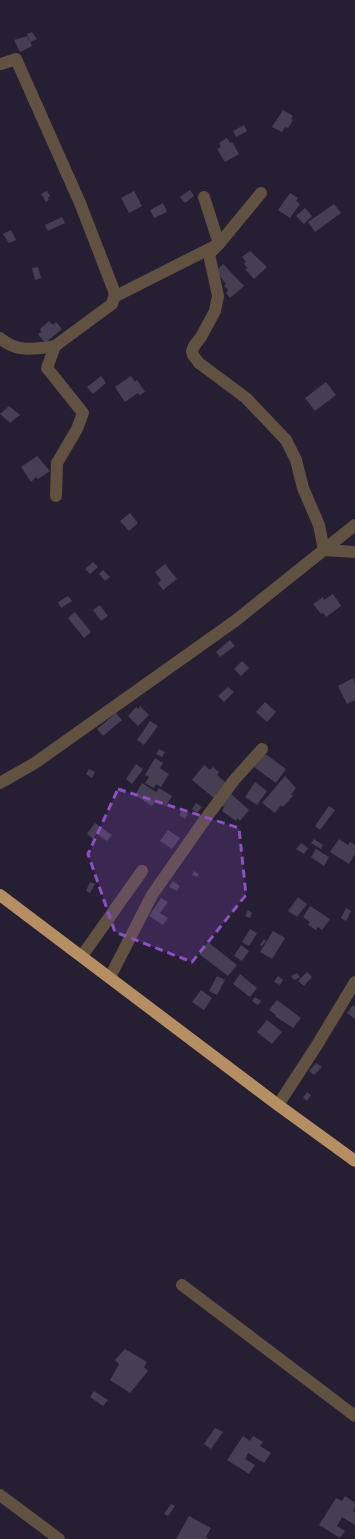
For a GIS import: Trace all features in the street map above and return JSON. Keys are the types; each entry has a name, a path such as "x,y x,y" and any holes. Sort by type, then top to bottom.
{"highway":[{"path":"0,895 278,1105 355,1161"}],"street":[{"path":"0,338 6,344 27,350 55,346 112,304 115,294 80,203 16,59 1,64"},
{"path":"261,193 209,254 218,296 215,310 192,351 199,364 246,398 286,440 296,460 303,488 319,525 324,550"},
{"path":"204,197 219,244"},
{"path":"115,294 116,296 219,244"},
{"path":"55,346 47,368 83,413 77,429 56,463 56,496"},
{"path":"0,783 35,763 234,621 355,525"},
{"path":"324,550 355,552"},
{"path":"110,977 152,895 206,818 235,780 262,749"},
{"path":"82,956 142,871"},
{"path":"278,1105 317,1046 355,982"},
{"path":"182,1284 355,1416"},
{"path":"0,1495 59,1539"}],"highlighted area":[{"path":"118,789 239,828 246,895 192,962 115,932 88,854"}],"building":[{"path":"32,32 37,39 30,42 27,34"},
{"path":"27,36 32,46 20,52 14,40"},
{"path":"283,110 293,116 291,119 293,120 288,128 285,127 282,132 272,127"},
{"path":"244,125 247,131 236,137 233,131"},
{"path":"227,138 230,143 232,142 239,154 225,162 217,149 221,147 219,143"},
{"path":"190,190 194,196 185,203 180,197"},
{"path":"47,191 50,196 48,198 49,200 46,202 41,194"},
{"path":"134,191 142,206 129,213 121,198"},
{"path":"290,193 298,198 296,201 300,204 290,218 278,210"},
{"path":"163,203 167,212 154,218 150,210"},
{"path":"334,204 341,213 315,232 308,222"},
{"path":"305,208 312,216 304,224 296,216"},
{"path":"62,217 65,223 48,231 45,225"},
{"path":"11,230 16,240 9,243 3,234"},
{"path":"250,251 267,267 254,279 245,269 248,268 244,264 246,262 242,257"},
{"path":"223,264 244,286 230,298 226,293 228,290 224,286 226,284 216,271"},
{"path":"38,267 41,278 35,280 32,268"},
{"path":"49,321 53,325 56,322 62,329 45,343 38,334 41,332 40,329"},
{"path":"101,376 106,383 93,394 87,387"},
{"path":"131,376 135,382 137,380 145,392 140,395 138,393 125,402 115,387"},
{"path":"326,382 336,395 315,411 305,398"},
{"path":"9,406 20,415 10,423 0,414"},
{"path":"37,456 50,471 38,479 36,477 31,482 21,467"},
{"path":"130,513 138,523 129,531 120,521"},
{"path":"93,562 98,567 90,574 85,569"},
{"path":"165,564 177,579 163,590 158,583 161,580 155,572"},
{"path":"103,570 110,577 105,581 99,574"},
{"path":"333,594 341,606 326,617 323,613 321,614 313,604 323,597 324,600"},
{"path":"68,596 72,601 61,608 58,602"},
{"path":"100,605 108,616 101,621 93,610"},
{"path":"75,612 91,632 84,638 68,618"},
{"path":"230,640 235,646 220,657 216,652"},
{"path":"242,661 249,668 241,676 234,669"},
{"path":"353,678 355,683 355,700 347,704 338,686"},
{"path":"228,687 234,692 224,702 218,696"},
{"path":"265,702 276,712 267,722 256,712"},
{"path":"140,706 149,715 138,726 128,716 136,707 138,709"},
{"path":"116,713 122,720 103,736 97,729"},
{"path":"150,721 158,726 144,745 137,740"},
{"path":"159,749 165,752 162,757 156,754"},
{"path":"264,753 286,769 276,783 254,767"},
{"path":"155,758 163,763 160,768 169,774 161,787 156,784 154,788 145,783 149,777 145,775"},
{"path":"136,764 143,769 132,784 126,779"},
{"path":"204,765 210,770 213,767 219,772 217,775 226,783 214,798 192,780"},
{"path":"89,769 95,772 92,778 86,774"},
{"path":"285,776 296,788 291,795 293,796 283,807 281,805 275,813 262,803"},
{"path":"255,782 267,791 257,805 245,797"},
{"path":"142,783 156,792 159,788 172,796 166,806 156,800 152,806 135,795"},
{"path":"229,792 249,810 240,821 237,818 236,821 222,811 224,807 219,804"},
{"path":"196,803 202,807 197,813 192,809"},
{"path":"329,806 335,810 320,830 315,826"},
{"path":"182,811 188,814 185,819 179,815"},
{"path":"95,823 112,835 107,841 97,834 93,839 87,834"},
{"path":"168,830 180,838 172,849 160,841"},
{"path":"314,839 323,845 321,849 311,843"},
{"path":"339,839 348,845 350,842 355,845 355,854 349,864 330,852"},
{"path":"301,843 308,848 304,854 296,849"},
{"path":"316,849 329,857 324,866 311,857"},
{"path":"194,871 199,874 197,877 192,875"},
{"path":"173,881 180,886 177,891 169,887"},
{"path":"90,882 95,884 90,893 86,891"},
{"path":"298,897 307,904 297,917 288,911"},
{"path":"161,898 168,902 160,913 168,918 163,925 149,916"},
{"path":"310,906 330,919 322,930 318,927 316,930 308,925 310,922 303,917"},
{"path":"346,908 351,911 346,921 341,918"},
{"path":"248,910 252,913 250,918 245,916"},
{"path":"250,929 257,933 249,946 242,942"},
{"path":"273,931 285,938 272,959 260,952"},
{"path":"264,939 266,941 262,946 260,945"},
{"path":"208,942 237,965 228,976 199,954"},
{"path":"241,945 249,951 242,961 234,956"},
{"path":"307,972 312,977 304,986 298,981"},
{"path":"297,973 300,977 294,980 291,976"},
{"path":"240,974 257,988 250,997 233,984"},
{"path":"217,976 225,980 217,995 209,991"},
{"path":"278,976 283,980 280,985 274,982"},
{"path":"201,990 212,998 204,1010 192,1002"},
{"path":"255,997 261,1001 258,1005 252,1001"},
{"path":"277,1000 301,1018 293,1028 269,1010"},
{"path":"353,1005 355,1007 355,1019 347,1013"},
{"path":"267,1020 282,1032 272,1044 257,1032"},
{"path":"316,1063 322,1067 314,1075 309,1071"},
{"path":"307,1092 311,1095 307,1101 303,1098"},
{"path":"125,1349 147,1362 144,1367 148,1371 130,1393 110,1380 119,1364 115,1360"},
{"path":"94,1391 108,1400 103,1406 90,1397"},
{"path":"215,1428 223,1432 211,1449 204,1444"},
{"path":"243,1436 250,1441 253,1436 263,1442 260,1446 271,1453 264,1463 248,1453 245,1459 255,1465 249,1474 227,1460"},
{"path":"345,1496 355,1503 355,1508 353,1511 355,1512 355,1525 342,1517 337,1526 345,1531 340,1538 319,1525 336,1498 342,1501"},
{"path":"171,1504 175,1506 168,1516 164,1514"},
{"path":"189,1516 211,1528 206,1537 209,1539 176,1539"}]}
